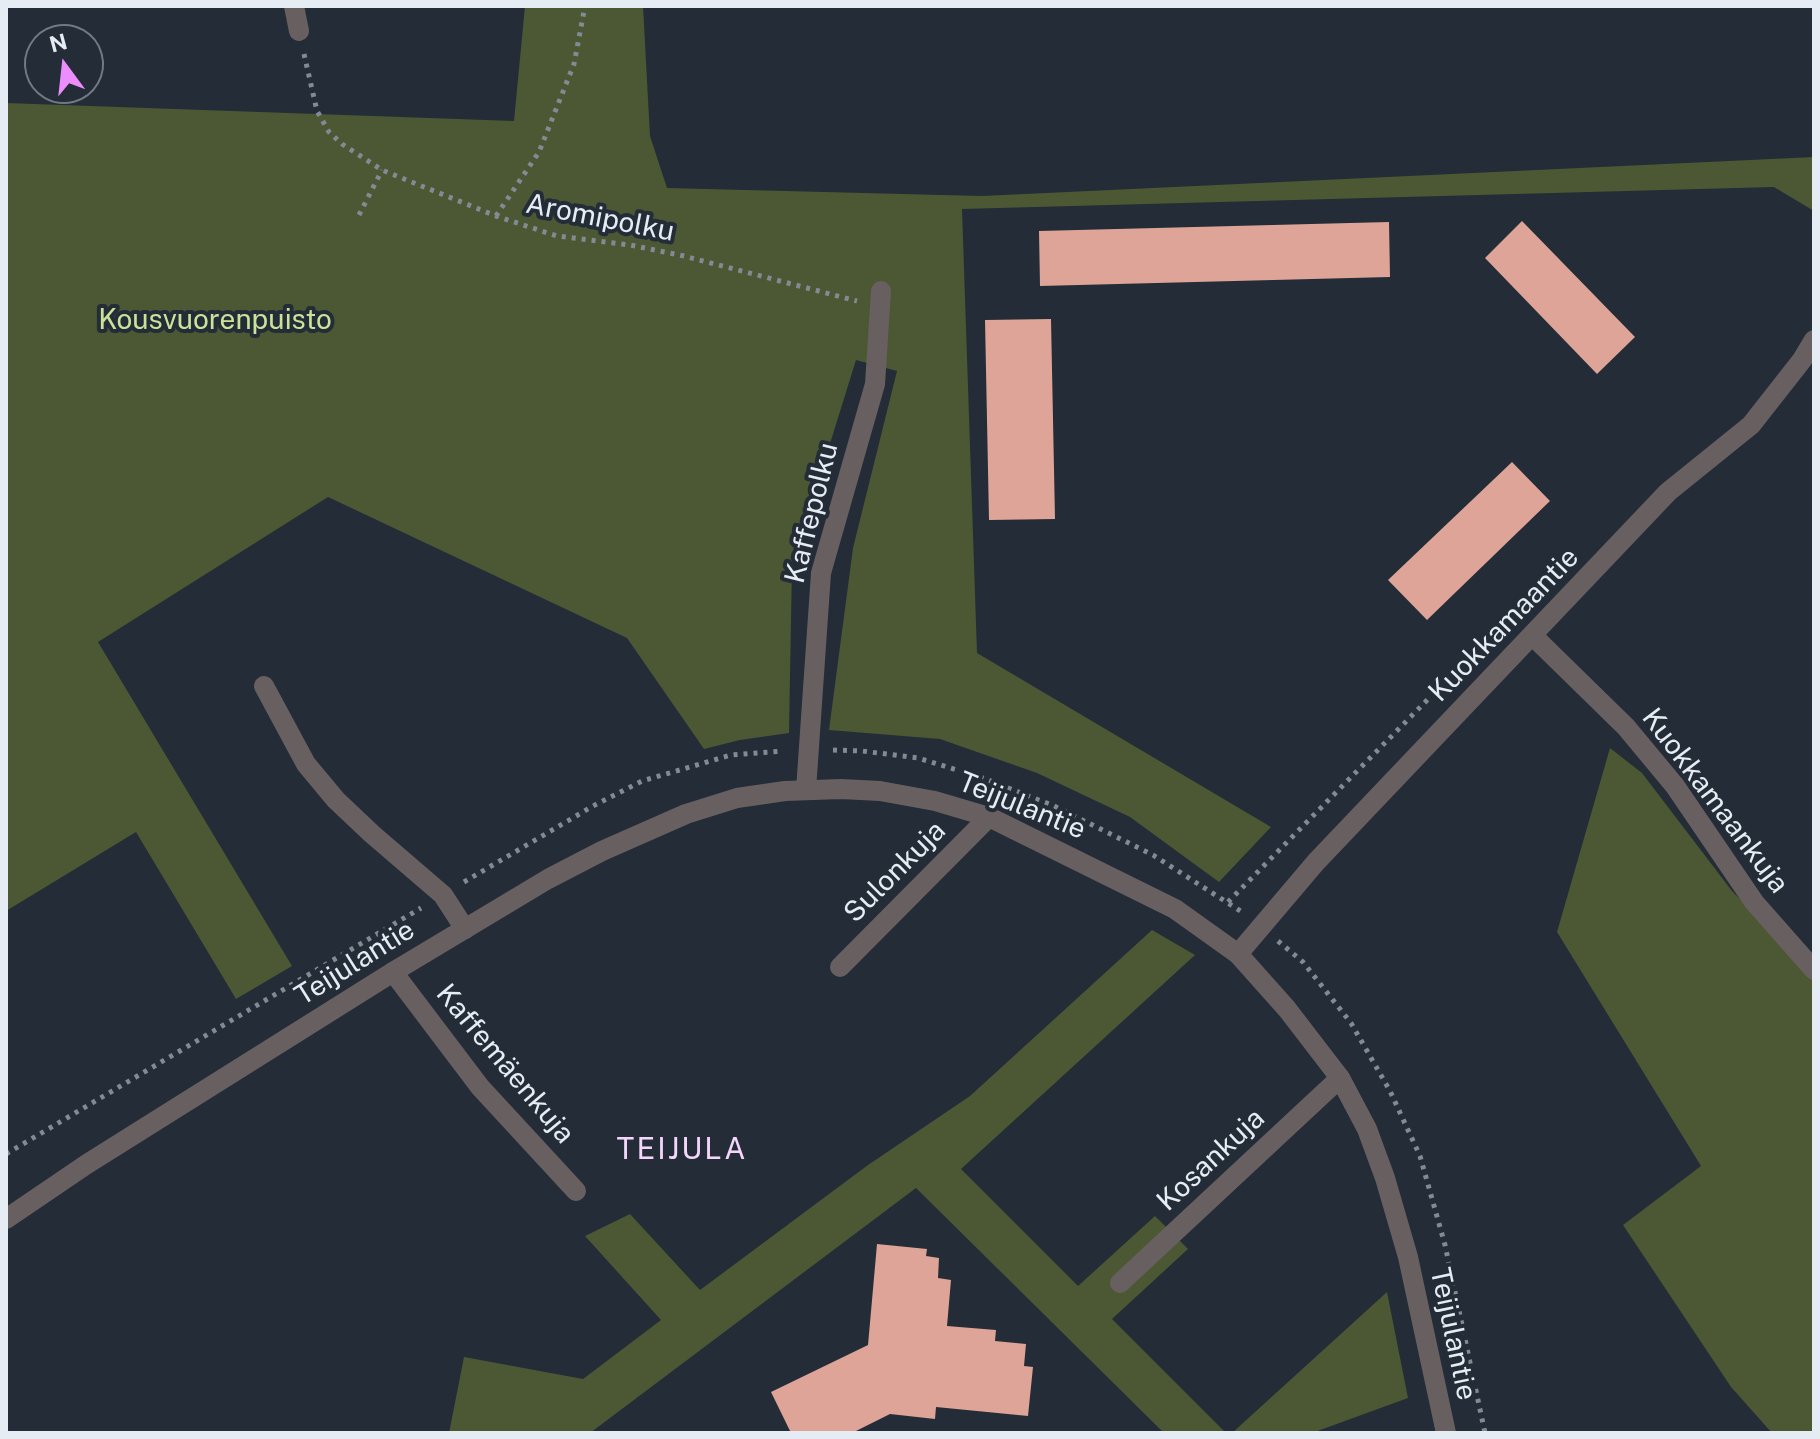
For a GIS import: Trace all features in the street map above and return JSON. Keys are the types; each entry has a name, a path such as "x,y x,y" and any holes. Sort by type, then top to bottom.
{"street":[{"path":"294,6 299,31"},
{"name":"Kaffepolku","path":"806,790 821,573 875,384 881,291"},
{"name":"Kuokkamaantie","path":"1238,954 1316,862 1668,492 1751,425 1814,340"},
{"name":"Kuokkamaankuja","path":"1533,636 1626,727 1675,786 1754,902 1814,970"},
{"path":"264,686 306,764 372,834 443,895 465,929"},
{"name":"Teijulantie","path":"6,1219 87,1164 393,972 562,872 686,814 737,798 806,790 880,791 935,801 989,817 1175,909 1238,954 1287,1009 1340,1078 1367,1129 1408,1257 1446,1433"},
{"name":"Sulonkuja","path":"840,967 989,817"},
{"name":"Kaffemäenkuja","path":"393,972 480,1087 576,1191"},
{"name":"Kosankuja","path":"1120,1283 1340,1078"}],"path":[{"path":"496,216 539,152 574,64 585,6"},
{"name":"Aromipolku","path":"299,31 317,111 329,132 382,170 496,216 557,236 630,245 684,256 846,298 871,309 880,323"},
{"path":"359,215 382,170"},
{"path":"1228,902 1522,604"},
{"path":"6,1154 593,806 642,781 731,755 809,750 862,751 918,758 983,778 1054,806 1153,855 1228,902 1303,962 1351,1023 1390,1091 1420,1156 1445,1245 1485,1433"}],"green space":[{"name":"Kousvuorenpuisto","path":"525,6 643,6 650,136 667,188 982,196 1814,157 1814,211 1774,187 962,209 977,653 1271,827 1219,882 1130,817 1037,773 940,739 829,730 853,548 897,371 856,360 792,566 789,733 704,749 627,638 328,497 98,642 292,966 236,999 136,832 6,911 6,103 514,121"},
{"path":"1610,748 1642,773 1732,891 1814,974 1814,1433 1772,1433 1731,1387 1623,1225 1701,1166 1557,932"},
{"path":"1152,930 1195,955 961,1169 1078,1286 1155,1216 1188,1249 1112,1319 1226,1433 1164,1433 916,1188 590,1433 449,1433 464,1357 583,1379 661,1320 585,1236 630,1214 700,1290 868,1165 970,1096"},
{"path":"1387,1292 1408,1398 1312,1433 1232,1433"}],"building":[{"path":"1522,221 1635,337 1597,374 1485,258"},
{"path":"1389,222 1390,277 1040,286 1039,231"},
{"path":"1051,319 1055,519 989,520 985,320"},
{"path":"1512,462 1550,501 1427,620 1388,580"},
{"path":"877,1244 927,1249 926,1256 939,1258 938,1278 951,1280 947,1326 996,1330 995,1341 1026,1344 1024,1366 1033,1367 1028,1416 936,1407 935,1419 890,1414 852,1433 791,1433 771,1392 868,1345"}],"district":[{"name":"TEIJULA","path":"682,1150"}]}
